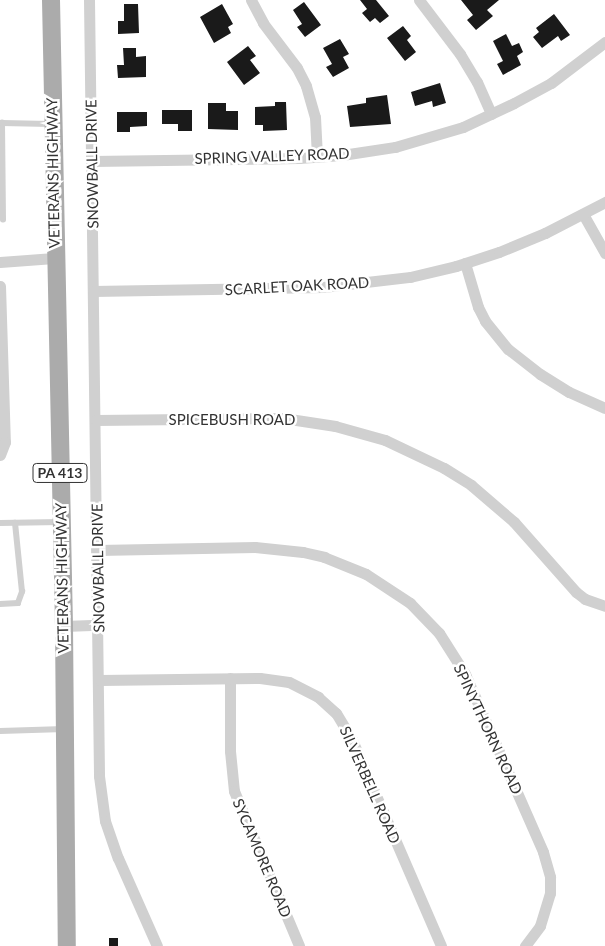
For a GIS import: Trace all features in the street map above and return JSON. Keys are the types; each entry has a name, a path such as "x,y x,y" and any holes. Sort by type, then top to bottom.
{"main road":[{"name":"VETERANS HIGHWAY","path":"51,0 54,258 64,626 67,946"}],"street":[{"name":"SNOWBALL DRIVE","path":"89,0 100,680 99,776 102,807 118,858 157,946"},
{"path":"251,0 259,16 297,68 306,86 315,117 317,157"},
{"path":"419,0 460,54 478,82 491,114"},
{"name":"SPRING VALLEY ROAD","path":"92,161 317,157 395,147 463,127 491,114 551,83 605,42"},
{"name":"SCARLET OAK ROAD","path":"93,291 323,287 383,281 465,263 545,233 605,202"},
{"path":"583,214 605,252"},
{"path":"0,262 54,258"},
{"path":"465,263 478,307 486,321 508,349 526,364 562,387 605,408"},
{"path":"0,286 5,442 0,455"},
{"name":"SPICEBUSH ROAD","path":"96,420 283,418 335,426 385,440 444,468 471,486 514,522 576,592 585,599 605,606"},
{"name":"SPINYTHORN ROAD","path":"98,550 255,548 303,552 324,557 366,574 396,592 416,609 439,633 465,674 543,852 550,877 550,893 540,926 525,946"},
{"path":"64,626 98,625"},
{"name":"SYCAMORE ROAD","path":"230,678 230,751 234,791 299,946"},
{"name":"SILVERBELL ROAD","path":"100,680 260,678 289,682 318,697 336,713 352,740 441,946"}],"lane":[{"path":"3,220 1,189 2,123 52,124"},
{"path":"0,523 61,522"},
{"path":"0,604 18,603 22,592 15,523"},
{"path":"0,731 64,729"}],"building":[{"path":"360,0 376,0 389,16 380,23 375,18 370,22 362,13 367,9"},
{"path":"461,0 499,0 487,10 493,16 476,30 467,20 473,15"},
{"path":"304,2 321,25 305,37 297,27 302,24 293,10"},
{"path":"124,4 138,4 139,33 118,34 118,21 124,21"},
{"path":"222,4 233,24 228,27 231,33 214,43 200,17"},
{"path":"554,14 570,35 561,41 558,36 542,48 533,37 539,32 536,28"},
{"path":"403,26 411,36 407,40 416,52 405,61 387,38"},
{"path":"506,34 512,46 519,43 523,52 517,56 521,65 503,75 497,64 503,61 493,41"},
{"path":"340,39 349,54 343,57 349,68 333,77 326,67 332,64 323,48"},
{"path":"248,46 256,56 250,60 260,73 244,85 227,62"},
{"path":"123,48 136,48 136,57 146,56 146,77 118,78 117,65 124,65"},
{"path":"440,83 446,103 433,107 432,101 415,106 411,92"},
{"path":"387,95 391,124 350,127 347,106 366,103 366,98"},
{"path":"275,102 286,102 287,130 263,131 263,125 255,125 255,107 275,106"},
{"path":"208,103 226,103 226,111 238,111 238,130 208,129"},
{"path":"162,110 192,110 192,131 178,131 178,124 162,124"},
{"path":"117,112 147,112 147,126 130,127 130,132 117,132"},
{"path":"109,938 118,938 118,946 109,946"}]}
